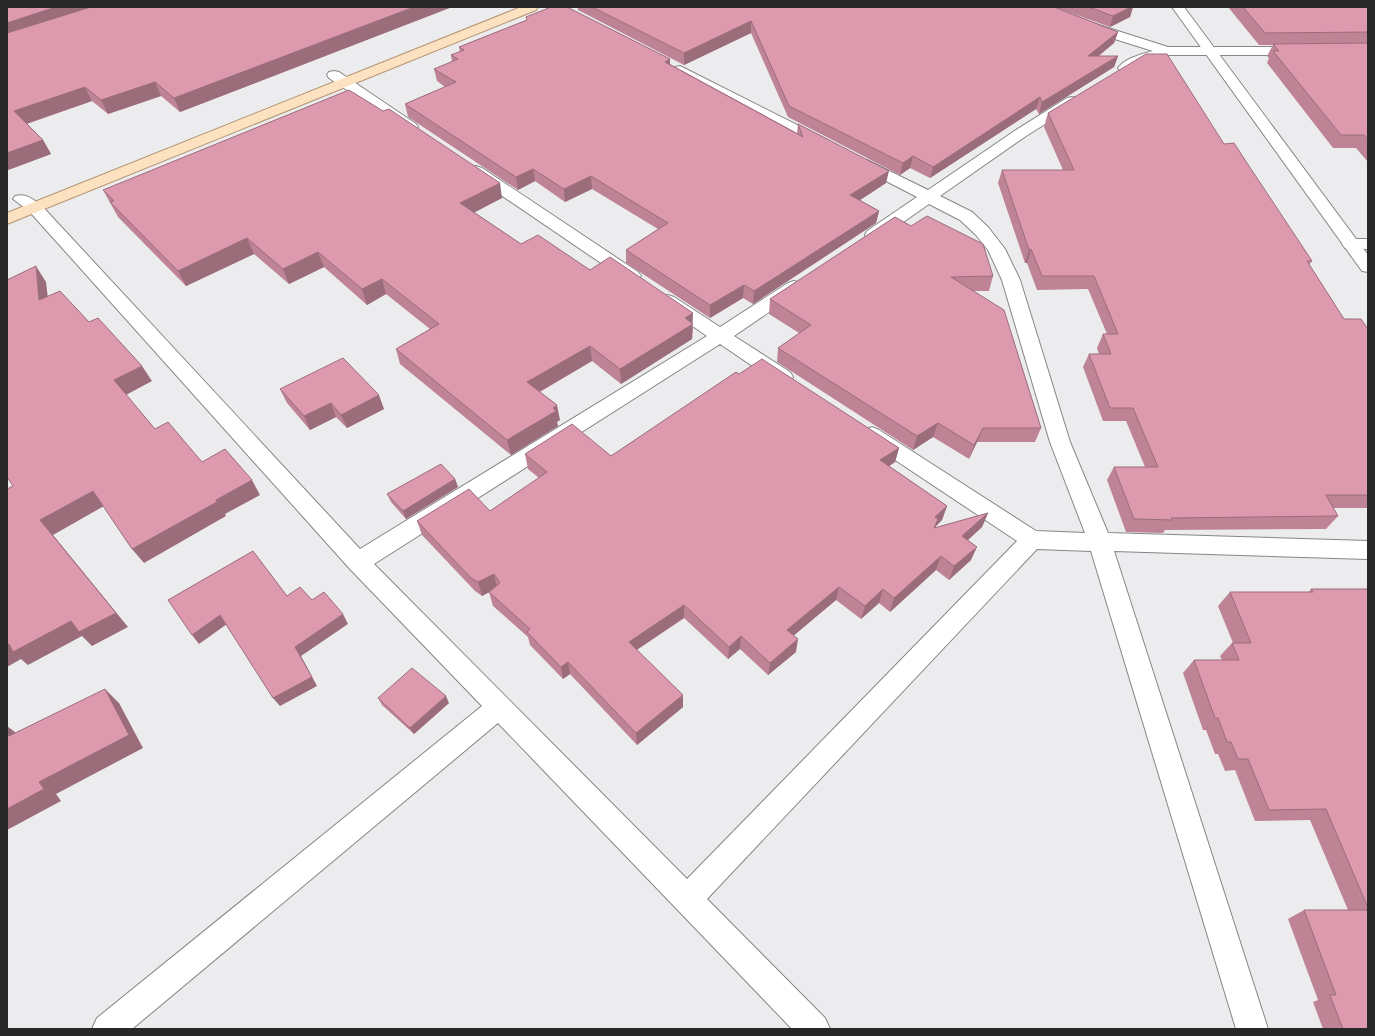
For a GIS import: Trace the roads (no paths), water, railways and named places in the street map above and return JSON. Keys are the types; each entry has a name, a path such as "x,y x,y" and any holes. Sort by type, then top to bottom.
{"main road":[{"path":"340,78 504,7"},
{"path":"7,219 21,204 340,78 532,7"}],"street":[{"path":"1038,7 1075,22 1167,51 1313,51"},
{"path":"1178,7 1210,52 1360,244 1368,267"},
{"path":"1112,76 1143,58 1167,51"},
{"path":"669,65 837,151"},
{"path":"340,78 424,136"},
{"path":"857,245 929,198 1021,133 1087,91"},
{"path":"851,158 966,216 982,231 996,249 1011,280 1060,442 1100,542 1252,1029"},
{"path":"464,162 720,336 798,387"},
{"path":"21,204 358,562 814,1029"},
{"path":"358,562 720,336 805,280"},
{"path":"857,425 1032,540 1368,550"},
{"path":"687,899 1032,540"},
{"path":"108,1029 499,707"}]}
